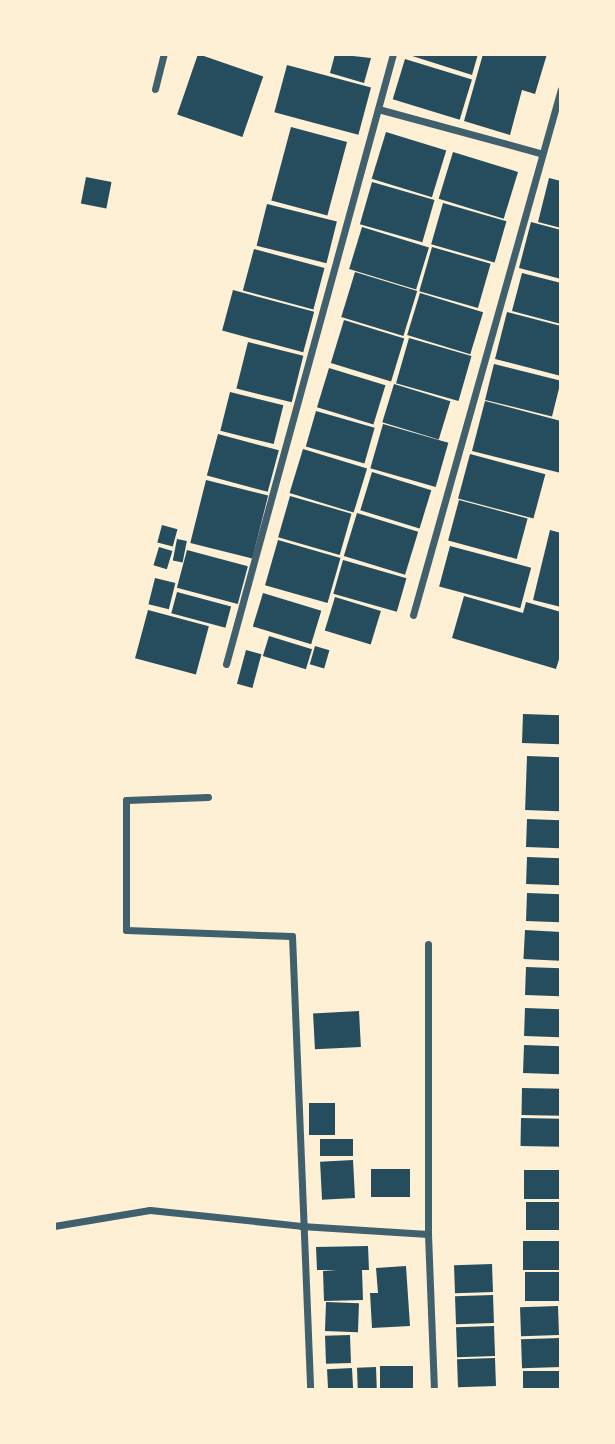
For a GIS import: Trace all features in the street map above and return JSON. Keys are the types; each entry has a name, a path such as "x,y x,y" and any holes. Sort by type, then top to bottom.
{"street":[{"path":"155,89 164,54"},
{"path":"226,664 393,54"},
{"path":"413,615 540,153 561,89"},
{"path":"378,109 540,153"},
{"path":"208,797 126,800 126,930 292,936 301,1226 310,1390"},
{"path":"428,944 428,1234 434,1390"},
{"path":"54,1226 149,1210 301,1226 428,1234"}],"building":[{"path":"198,54 263,76 242,137 177,115"},
{"path":"335,54 371,58 364,83 330,73"},
{"path":"406,54 478,54 472,75"},
{"path":"483,54 547,54 535,94 522,90 510,135 464,121"},
{"path":"405,59 472,79 460,120 393,99"},
{"path":"287,65 371,88 358,135 274,112"},
{"path":"291,127 347,142 327,215 271,200"},
{"path":"386,132 446,150 432,197 372,179"},
{"path":"453,152 518,172 504,219 439,199"},
{"path":"86,177 112,182 106,208 81,204"},
{"path":"549,178 561,181 561,228 538,222"},
{"path":"372,182 434,200 422,242 360,224"},
{"path":"443,203 506,221 495,263 431,244"},
{"path":"267,204 337,221 326,263 257,246"},
{"path":"531,222 561,230 561,279 519,268"},
{"path":"362,227 429,247 416,290 349,269"},
{"path":"432,247 491,264 478,308 419,291"},
{"path":"254,249 325,268 313,309 243,291"},
{"path":"355,272 417,291 403,336 341,317"},
{"path":"522,273 561,283 561,324 512,311"},
{"path":"233,290 314,312 303,352 222,331"},
{"path":"420,293 483,312 470,354 407,335"},
{"path":"507,312 561,326 561,376 495,359"},
{"path":"344,320 404,338 391,381 331,363"},
{"path":"409,338 471,356 459,401 396,383"},
{"path":"248,342 303,356 292,402 236,389"},
{"path":"494,364 561,381 552,417 485,400"},
{"path":"329,368 385,385 373,424 317,407"},
{"path":"394,384 450,401 439,440 382,422"},
{"path":"230,392 283,405 274,444 220,431"},
{"path":"485,401 561,421 561,473 472,451"},
{"path":"316,411 375,428 364,463 306,447"},
{"path":"383,424 448,443 436,487 370,468"},
{"path":"218,434 279,450 268,492 207,476"},
{"path":"303,449 367,469 354,513 290,493"},
{"path":"470,454 545,474 533,519 458,498"},
{"path":"372,472 431,490 420,528 360,510"},
{"path":"206,480 268,495 252,559 190,543"},
{"path":"290,496 352,514 340,555 278,537"},
{"path":"459,500 528,518 517,559 448,541"},
{"path":"357,513 418,532 405,575 344,556"},
{"path":"162,525 177,529 173,547 157,542"},
{"path":"550,530 561,533 561,607 533,600"},
{"path":"177,539 187,541 183,563 173,561"},
{"path":"278,540 340,558 328,603 265,585"},
{"path":"450,546 531,568 520,608 439,587"},
{"path":"159,547 172,551 167,569 153,565"},
{"path":"187,550 248,566 238,604 177,588"},
{"path":"343,560 406,578 397,612 333,594"},
{"path":"155,578 175,583 169,609 148,604"},
{"path":"177,592 231,606 225,628 171,613"},
{"path":"263,593 321,611 311,644 253,626"},
{"path":"464,596 523,613 526,602 561,612 561,653 556,669 452,638"},
{"path":"335,597 381,611 371,645 325,630"},
{"path":"148,610 209,626 196,675 135,658"},
{"path":"269,636 312,649 306,669 263,656"},
{"path":"315,646 329,650 324,668 310,664"},
{"path":"246,650 261,654 252,688 237,684"},
{"path":"523,714 561,715 560,744 522,743"},
{"path":"527,756 561,757 559,811 525,810"},
{"path":"527,819 561,820 560,848 526,847"},
{"path":"527,857 561,858 560,885 526,884"},
{"path":"527,893 561,894 560,922 526,921"},
{"path":"525,930 561,932 559,961 523,959"},
{"path":"526,967 561,968 560,996 525,995"},
{"path":"525,1008 561,1009 560,1037 524,1036"},
{"path":"359,1011 361,1047 315,1049 313,1013"},
{"path":"524,1045 561,1046 560,1074 523,1073"},
{"path":"522,1088 561,1089 561,1116 522,1115"},
{"path":"309,1103 335,1103 335,1135 309,1135"},
{"path":"521,1118 561,1119 561,1147 521,1146"},
{"path":"320,1139 353,1139 353,1156 320,1156"},
{"path":"353,1160 355,1198 322,1200 320,1162"},
{"path":"371,1169 410,1169 410,1197 371,1197"},
{"path":"524,1170 561,1170 561,1199 524,1199"},
{"path":"526,1202 561,1202 561,1230 526,1230"},
{"path":"523,1241 561,1241 561,1270 523,1270"},
{"path":"368,1246 369,1270 362,1270 363,1300 324,1301 323,1271 337,1270 317,1270 316,1247"},
{"path":"492,1264 493,1292 455,1293 454,1265"},
{"path":"406,1266 410,1326 372,1328 370,1293 378,1293 376,1268"},
{"path":"525,1272 561,1272 561,1301 525,1301"},
{"path":"493,1295 494,1323 456,1324 455,1296"},
{"path":"326,1302 359,1303 358,1332 325,1331"},
{"path":"558,1306 559,1335 521,1336 520,1307"},
{"path":"494,1326 495,1356 457,1357 456,1327"},
{"path":"350,1335 351,1363 326,1364 325,1336"},
{"path":"560,1338 561,1367 522,1368 521,1339"},
{"path":"495,1358 496,1386 458,1387 457,1359"},
{"path":"380,1366 413,1366 413,1390 380,1390"},
{"path":"376,1367 377,1390 358,1390 357,1368"},
{"path":"352,1368 353,1390 328,1390 327,1369"},
{"path":"523,1371 561,1371 561,1390 523,1390"}]}
